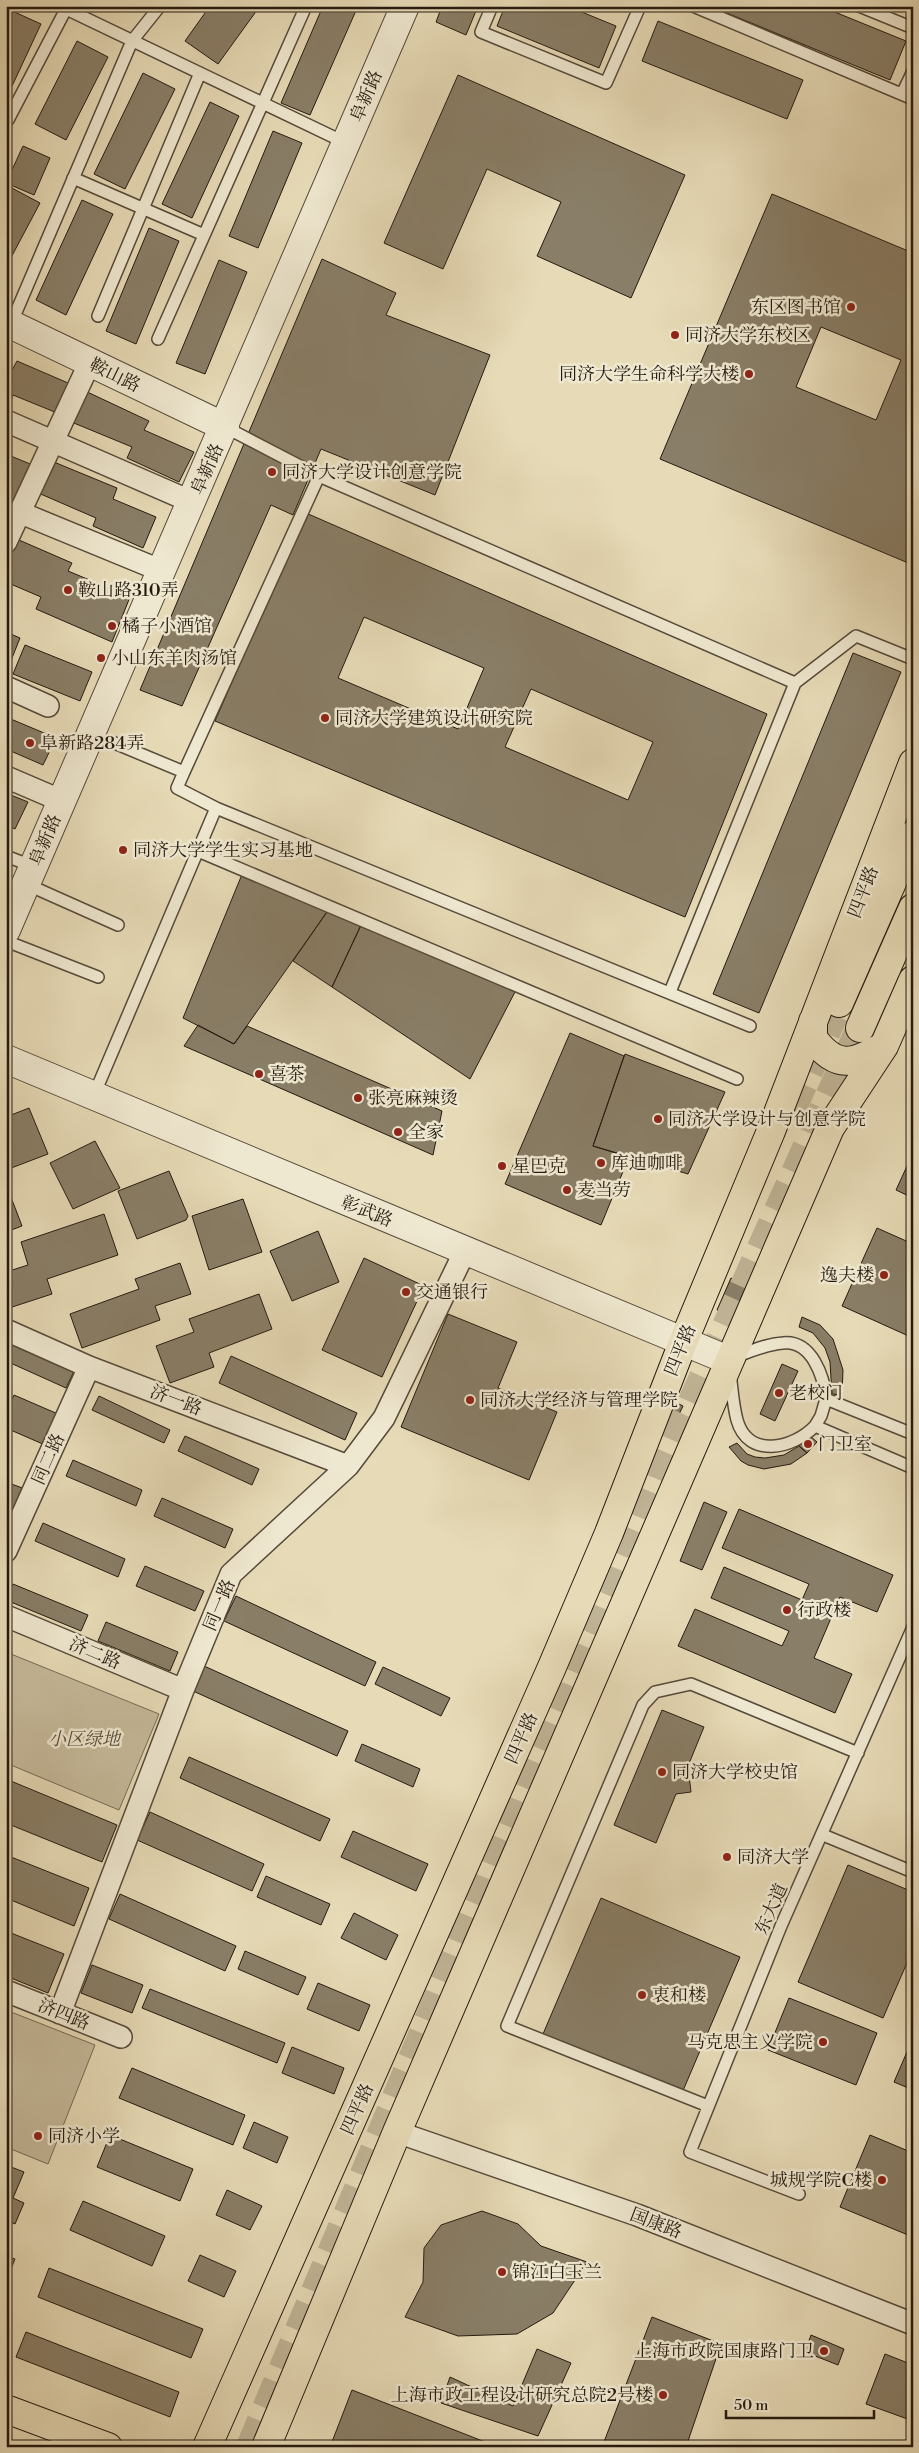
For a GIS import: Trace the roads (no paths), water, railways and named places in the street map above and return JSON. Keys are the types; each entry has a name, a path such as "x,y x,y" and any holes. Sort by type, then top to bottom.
{"main road":[{"name":"四平路","path":"207,2447 552,1667 609,1532 684,1340 771,1131 823,1018 913,763"},
{"path":"884,1046 855,1061 838,1061 828,1055 813,1038 913,835"},
{"path":"860,1028 913,908"},
{"path":"266,2447 397,2132 728,1360 830,1128 884,1046 913,980"},
{"path":"6,2410 108,2447"}],"street":[{"name":"阜新路","path":"6,930 225,427 405,6"},
{"name":"鞍山路","path":"8,323 225,427"},
{"path":"6,542 90,362"},
{"path":"6,421 192,502"},
{"path":"21,513 162,571"},
{"path":"6,687 48,706"},
{"path":"6,777 62,801"},
{"name":"彰武路","path":"6,1059 465,1251 684,1340 728,1360"},
{"name":"同一路","path":"60,2013 183,1690 231,1574 348,1466 384,1418 465,1251"},
{"name":"济一路","path":"6,1330 89,1367 348,1466"},
{"name":"同二路","path":"6,1550 89,1367"},
{"name":"济二路","path":"6,1616 183,1690"},
{"name":"济四路","path":"6,1991 121,2037"},
{"name":"国康路","path":"397,2132 637,2215 913,2324"}],"lane":[{"path":"8,323 132,40 160,6"},
{"path":"158,339 306,6"},
{"path":"492,6 482,32 606,84 640,6"},
{"path":"859,6 913,28"},
{"path":"6,120 8,120 64,8 346,143"},
{"path":"701,8 908,97 913,71"},
{"path":"98,316 200,73"},
{"path":"73,178 204,235"},
{"path":"225,427 319,476 795,683"},
{"path":"319,476 177,788 216,808 750,1026"},
{"path":"670,992 795,683 856,636 913,659"},
{"path":"112,742 184,772"},
{"path":"94,1095 216,808"},
{"path":"198,851 737,1079"},
{"path":"6,856 30,876 118,925"},
{"path":"6,941 98,978"},
{"path":"786,1342 803,1348 817,1364 825,1386 826,1399 821,1416 806,1435 785,1445 764,1447 748,1439 737,1421 728,1360 768,1345 786,1342"},
{"path":"826,1399 913,1434"},
{"path":"815,1426 913,1468"},
{"name":"东大道","path":"799,2194 690,2152 781,1926 823,1835 913,1627"},
{"path":"708,2106 507,2026 643,1705 655,1692 691,1684 858,1753"},
{"path":"823,1835 913,1872"}],"tunnel":[{"path":"792,1110 834,1015"},
{"path":"250,2447 468,1925 680,1428 860,1028"}],"place":[{"name":"东区图书馆","path":"851,307"},
{"name":"同济大学东校区","path":"675,335"},
{"name":"同济大学生命科学大楼","path":"749,374"},
{"name":"同济大学设计创意学院","path":"272,472"},
{"name":"鞍山路310弄","path":"68,590"},
{"name":"橘子小酒馆","path":"112,626"},
{"name":"小山东羊肉汤馆","path":"101,658"},
{"name":"同济大学建筑设计研究院","path":"325,718"},
{"name":"阜新路284弄","path":"30,743"},
{"name":"同济大学学生实习基地","path":"123,850"},
{"name":"喜茶","path":"259,1074"},
{"name":"张亮麻辣烫","path":"358,1098"},
{"name":"同济大学设计与创意学院","path":"658,1119"},
{"name":"全家","path":"398,1132"},
{"name":"库迪咖啡","path":"601,1163"},
{"name":"星巴克","path":"502,1166"},
{"name":"麦当劳","path":"567,1190"},
{"name":"逸夫楼","path":"884,1275"},
{"name":"交通银行","path":"406,1292"},
{"name":"老校门","path":"779,1393"},
{"name":"同济大学经济与管理学院","path":"470,1400"},
{"name":"门卫室","path":"808,1444"},
{"name":"行政楼","path":"787,1610"},
{"name":"同济大学校史馆","path":"662,1772"},
{"name":"同济大学","path":"727,1857"},
{"name":"衷和楼","path":"642,1995"},
{"name":"马克思主义学院","path":"823,2042"},
{"name":"同济小学","path":"38,2136"},
{"name":"城规学院C楼","path":"882,2180"},
{"name":"锦江白玉兰","path":"502,2272"},
{"name":"上海市政院国康路门卫","path":"824,2351"},
{"name":"上海市政工程设计研究总院2号楼","path":"663,2395"}],"park label":[{"name":"小区绿地","path":"84,1739"}]}
